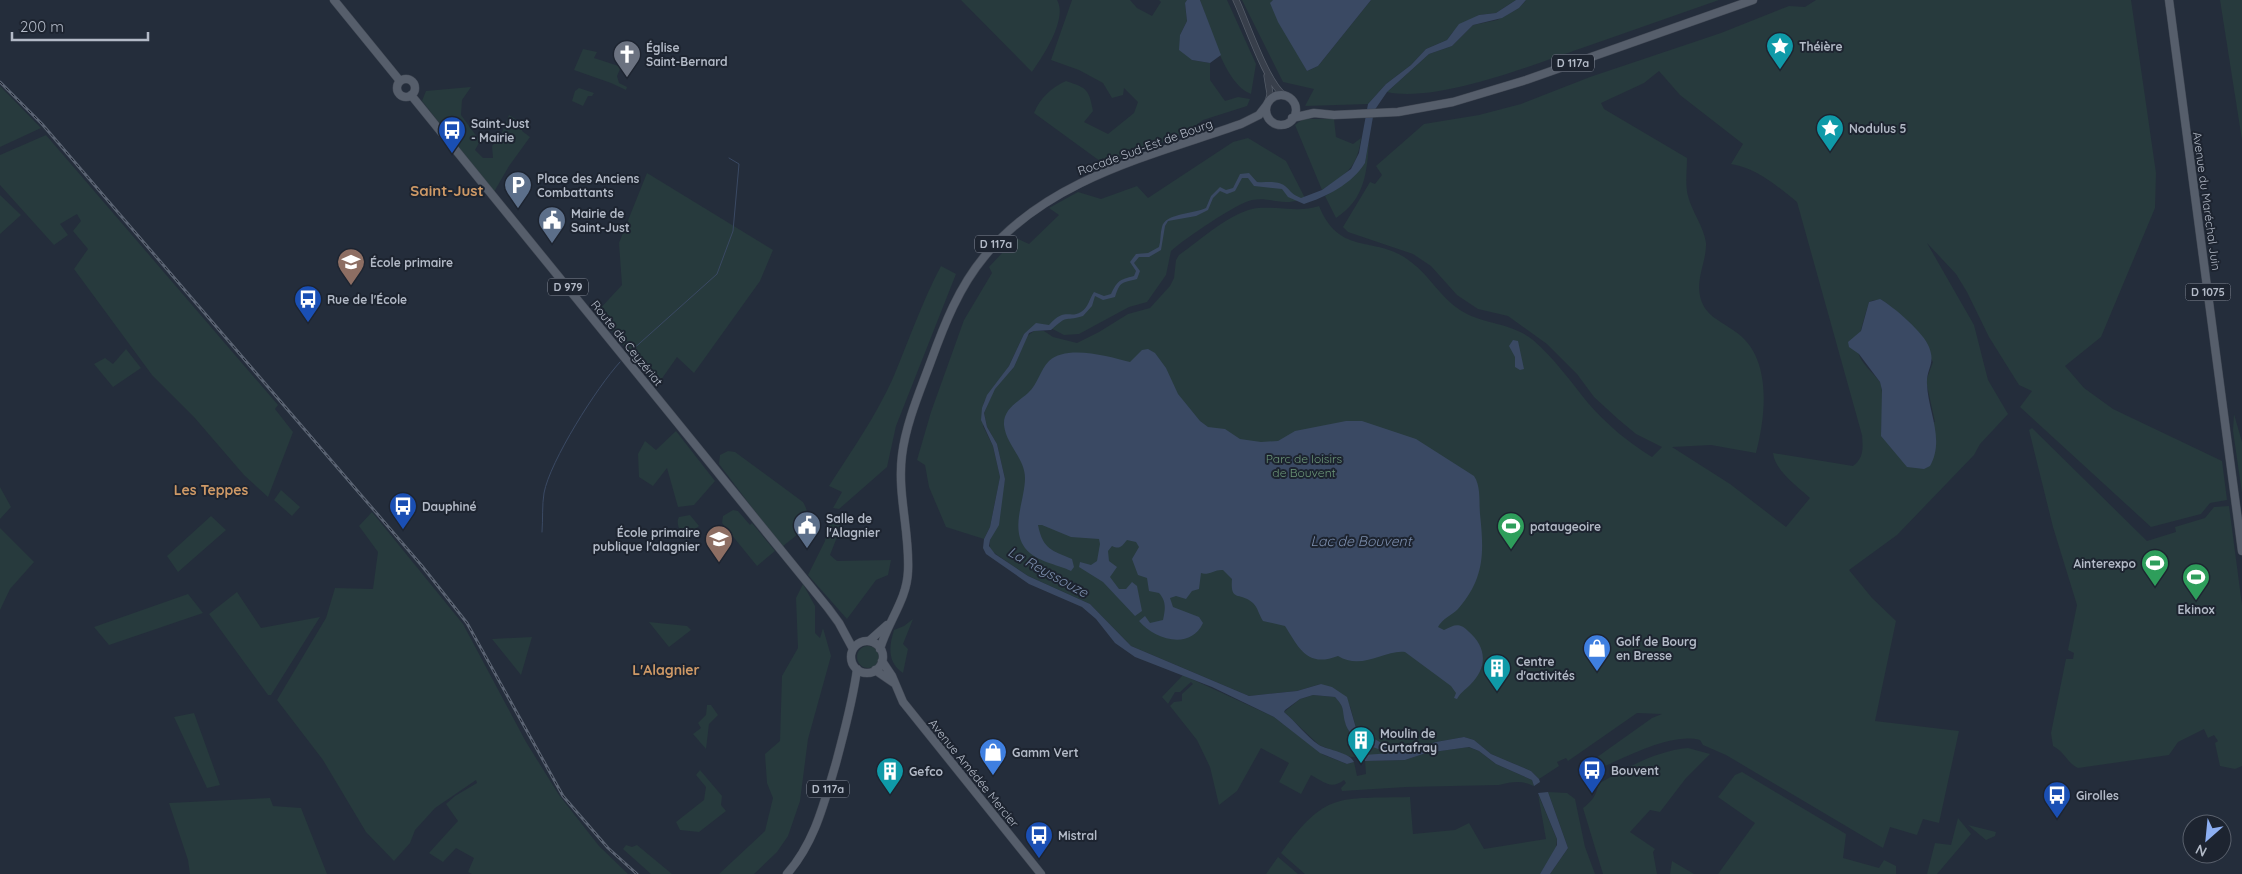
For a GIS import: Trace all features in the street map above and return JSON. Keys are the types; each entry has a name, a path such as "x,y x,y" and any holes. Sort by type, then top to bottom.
{"main road":[{"path":"334,0 400,81"},
{"name":"D 117a","path":"1292,118 1314,113 1390,113 1428,107 1480,95 1753,0"},
{"name":"Avenue du Maréchal Juin","path":"2169,0 2242,551"},
{"path":"406,79 412,82 415,89 411,95 405,97 398,92 397,88 400,81 406,79"},
{"name":"Route de Ceyzériat","path":"411,95 840,623"},
{"path":"1275,96 1285,96 1294,103 1295,110 1292,118 1286,123 1273,122 1267,115 1267,104 1275,96"},
{"name":"D 117a","path":"1294,103 1314,113"},
{"name":"Rocade Sud-Est de Bourg","path":"894,618 905,593 908,570 901,473 906,434 939,337 961,292 990,250 1024,217 1064,191 1098,175 1241,124 1260,115 1267,104"},
{"name":"Rocade Sud-Est de Bourg","path":"1241,124 1258,120 1273,122"},
{"name":"D 117a","path":"865,642 894,618"},
{"name":"D 117a","path":"880,649 894,618"},
{"name":"D 979","path":"840,623 865,642"},
{"name":"D 979","path":"840,623 853,649"},
{"path":"865,642 880,649 882,661 875,670 867,673 857,669 851,658 853,649 865,642"},
{"name":"Avenue Amédée Mercier","path":"882,661 908,708 1041,874"},
{"name":"D 117a","path":"787,874 806,848 816,828 853,697 857,669"},
{"name":"Avenue Amédée Mercier","path":"875,670 894,683"},
{"name":"D 117a","path":"853,697 867,673"}],"street":[{"path":"1236,0 1267,71 1276,88 1285,96"},
{"path":"1267,71 1270,94 1267,104"}],"green space":[{"path":"961,0 1057,0 1060,8 1057,27 1048,47 1032,72"},
{"path":"1072,0 1130,0 1137,8 1152,16 1161,2 1159,0 1187,0 1185,4 1187,21 1180,35 1192,60 1210,63 1210,80 1225,101 1238,97 1250,99 1247,106 1203,120 1184,134 1104,164 1034,113 1047,94 1056,86 1066,81 1086,90 1090,98 1093,111 1084,122 1108,134 1134,113 1138,102 1124,88 1123,95 1112,98 1103,83 1079,70 1051,60"},
{"path":"1200,0 1227,0 1256,64 1251,94 1241,88 1226,67 1213,39"},
{"path":"1242,0 1273,0 1271,3 1307,71 1318,66 1371,0 1516,0 1496,13 1479,15 1452,33 1447,40 1426,49 1411,65 1386,84 1368,104 1305,106 1314,89 1283,82"},
{"path":"1526,0 1719,0 1537,64 1484,80 1432,92 1408,94 1387,92 1429,54 1452,46 1473,25 1497,20 1519,8"},
{"name":"Parc de loisirs de Bouvent","path":"1816,0 2131,0 2156,173 2155,208 2101,337 2065,366 2084,388 2113,409 2222,461 2227,500 2210,503 2201,514 2151,527 2020,407 2032,391 2019,385 1989,337 1956,274 1927,243 1974,325 1988,380 2008,414 1980,444 1974,455 1897,535 1849,570 1872,598 1896,621 1875,721 1959,731 1939,823 1923,819 1917,835 1890,827 1883,848 1726,755 1703,745 1700,740 1674,740 1660,743 1593,771 1593,760 1652,718 1662,714 1637,713 1568,761 1566,758 1557,762 1559,766 1539,779 1531,771 1491,754 1474,740 1464,737 1436,742 1405,752 1376,741 1356,728 1350,706 1321,684 1297,691 1249,696 1131,646 1090,604 1028,576 990,550 990,540 995,530 1005,479 997,444 987,427 984,413 994,389 1014,367 1027,336 1034,331 1044,331 1053,337 1077,343 1128,314 1150,308 1170,286 1174,278 1176,260 1179,255 1227,220 1248,210 1258,208 1304,209 1319,206 1337,233 1348,239 1398,254 1411,262 1460,310 1469,315 1516,330 1533,340 1555,362 1588,403 1610,426 1652,457 1662,447 1636,434 1618,419 1594,397 1577,374 1547,344 1508,316 1478,309 1457,295 1431,266 1413,254 1348,232 1343,227 1370,182 1375,184 1382,175 1376,166 1424,124 1479,115 1521,104 1590,77 1721,33 1789,6 1805,7","holes":["1659,71 1680,95 1743,144 1731,164 1749,169 1758,174 1797,202 1862,435 1861,456 1853,466 1773,453 1782,472 1810,498 1786,527 1730,484 1672,447 1711,445 1756,453 1760,438 1764,404 1763,386 1755,354 1746,341 1713,316 1702,303 1699,282 1706,243 1687,192 1687,158 1604,109 1601,103 1644,83","1882,300 1910,323 1933,362 1926,381 1935,422 1881,432 1882,392 1880,382 1863,362 1858,350 1869,302"]},
{"path":"2220,0 2242,0 2242,140"},
{"path":"583,49 597,52 594,58 631,70 630,73 620,69 617,76 619,83 627,87 626,90 574,70"},
{"path":"0,86 41,128 0,147"},
{"path":"471,87 462,100 461,115 480,141 475,150 483,158 493,158 492,146 500,137 509,115 522,123 522,131 530,137 509,166 494,192 422,101 426,91"},
{"path":"579,88 594,93 592,96 588,96 583,106 572,101 575,91"},
{"path":"1303,119 1334,119 1336,137 1353,144 1361,138 1357,157 1349,169 1322,190 1295,125"},
{"path":"46,135 278,405 275,409 293,432 268,497 244,475 194,417 152,375 74,269 88,249 73,231 81,221 77,214 60,224 68,235 54,245 0,185 0,155"},
{"path":"1248,138 1286,161 1305,198 1289,202 1265,199 1252,200 1211,222 1171,251 1166,275 1147,302 1129,307 1079,334 1064,335 1043,324 1024,334 1009,366 984,402 983,426 993,446 1000,477 990,527 984,539 946,527 929,487 925,465 917,460 931,412 964,320 992,273 989,267 1016,238 1029,244 1059,215 1049,208 1078,192 1101,199 1137,186 1148,198 1233,142"},
{"path":"1369,140 1365,174 1359,194 1346,211 1336,218 1325,196 1344,184 1365,163"},
{"path":"647,173 773,250 760,281 694,373 677,357 656,387 597,312 622,285 619,243"},
{"path":"0,195 21,215 0,234"},
{"path":"941,266 956,274 896,426 887,467 839,509 833,508 842,492 829,486 879,406"},
{"path":"126,349 141,368 113,387 94,364 105,358 113,364"},
{"path":"2234,414 2242,442 2242,493 2233,431"},
{"name":"Ainterexpo","path":"2032,428 2147,541 2176,532 2175,527 2205,518 2214,507 2229,506 2242,605 2242,766 2235,769 2220,766 2215,743 2218,741 2214,735 2208,738 2204,729 2178,742 2169,755 2078,768 2053,746 2051,733 2066,659 2073,659 2074,653 2068,650 2077,605 2053,527 2029,430"},
{"path":"676,431 715,481 694,505 678,507 667,468 653,486 639,477 638,454 645,441 656,450"},
{"path":"728,451 735,452 803,502 807,516 806,522 799,533 782,547 719,464 720,455"},
{"path":"0,487 11,507 0,519"},
{"path":"281,490 300,507 292,516 274,500"},
{"path":"733,510 738,511 750,525 752,523 775,551 757,566 722,523 723,516"},
{"path":"372,512 463,624 526,742 559,795 599,846 628,874 472,874 468,872 474,858 456,848 443,862 429,853 458,821 446,804 455,796 477,783 476,780 435,808 415,830 410,843 394,861 366,832 323,760 277,700 326,618 335,588 373,589 378,552 359,526"},
{"path":"846,514 830,555 837,561 891,560 888,575 876,580 847,619 808,575 825,541 830,516"},
{"path":"690,515 699,526 684,538 679,528 678,520 679,517"},
{"path":"211,516 226,530 178,572 167,556"},
{"path":"0,528 34,562 10,589 0,610"},
{"path":"803,584 815,606 815,633 820,638 823,628 831,656 808,739 800,801 788,836 777,852 754,874 719,874 765,831 773,798 767,783 765,754 780,741 782,676 798,648 796,598"},
{"path":"237,592 261,628 320,617 271,695 268,695 209,614"},
{"path":"188,594 203,613 109,645 94,627"},
{"path":"913,619 903,644 908,649 903,673 894,664 892,659 891,642 894,630 904,626"},
{"path":"649,622 687,626 691,630 669,647"},
{"path":"532,637 521,675 492,639"},
{"path":"868,646 876,649 879,657 876,665 868,668 860,665 857,657 860,649"},
{"path":"1183,675 1274,717 1324,755 1347,764 1354,762 1357,776 1366,774 1365,761 1405,760 1426,753 1468,747 1479,751 1496,764 1532,780 1534,786 1517,782 1499,785 1406,787 1342,791 1341,788 1346,783 1344,780 1331,785 1311,775 1301,794 1279,782 1289,763 1261,748 1237,791 1219,805 1210,767 1197,740 1170,706 1174,702 1182,701 1182,694 1193,684 1191,682 1180,692 1175,692 1168,704 1162,697"},
{"path":"1313,695 1335,697 1344,711 1347,727 1350,732 1359,740 1390,755 1351,757 1319,745 1284,712 1300,699"},
{"path":"707,705 711,705 718,715 709,724 706,749 693,734 701,728 698,723 706,715"},
{"path":"194,713 220,785 207,788 174,717"},
{"path":"1688,748 1710,754 1686,778 1660,812 1650,810 1630,832 1655,849 1653,852 1657,874 1603,874 1583,808 1594,797 1598,784 1653,756"},
{"path":"700,770 722,796 721,805 726,811 699,832 680,830 676,822 704,800 706,787 696,775"},
{"path":"1742,772 1846,834 1843,858 1879,868 1884,860 1896,866 1896,874 1718,874 1755,823 1718,797 1735,775"},
{"path":"1548,792 1567,793 1575,799 1585,847 1595,874 1550,874 1568,848"},
{"path":"1538,794 1557,839 1556,848 1540,874 1305,874 1281,853 1310,818 1323,809 1335,802 1366,798 1410,797 1413,834 1455,830 1469,823 1484,849 1546,839"},
{"path":"270,798 273,806 301,808 327,874 190,874 188,860 169,803"},
{"path":"1958,818 1971,834 1937,874 1927,874 1935,843 1951,845"},
{"path":"1968,825 1996,832 1995,836 1986,840"},
{"path":"626,845 632,847 637,845 672,874 651,874 623,849"},
{"path":"1278,857 1298,874 1266,874"},
{"path":"1672,861 1694,874 1670,874"}],"water":[{"path":"1187,0 1200,0 1221,55 1210,63 1192,60 1179,50 1180,35 1187,21 1185,3"},
{"path":"1273,0 1371,0 1318,66 1307,71 1278,22 1270,3"},
{"path":"1516,0 1526,0 1519,8 1502,18 1473,25 1452,46 1429,54 1387,92 1374,111 1365,163 1360,171 1346,183 1321,198 1304,204 1288,197 1282,189 1254,186 1248,178 1242,178 1235,191 1227,194 1220,191 1213,198 1208,210 1196,216 1168,221 1165,226 1161,250 1149,257 1139,257 1134,263 1140,271 1137,279 1120,285 1115,297 1103,300 1095,296 1092,306 1083,316 1063,320 1051,330 1029,333 1014,367 995,389 984,413 987,427 997,444 1005,479 999,525 990,540 989,546 995,554 1028,576 1090,604 1131,646 1249,696 1297,691 1321,684 1332,687 1347,697 1356,728 1390,748 1405,752 1436,742 1464,737 1474,740 1491,754 1531,771 1540,782 1534,786 1532,780 1496,764 1479,751 1469,747 1426,753 1405,760 1365,761 1364,755 1391,753 1364,743 1347,729 1342,706 1335,697 1313,695 1300,699 1284,712 1319,745 1349,756 1354,762 1347,764 1320,753 1274,717 1212,687 1135,657 1115,643 1096,619 1082,607 1029,584 986,554 983,548 984,539 990,527 1000,477 993,446 981,420 982,408 987,395 1009,366 1024,334 1036,323 1049,325 1059,316 1081,312 1094,292 1104,296 1111,294 1120,281 1134,276 1136,271 1130,262 1136,254 1148,253 1159,247 1164,222 1174,216 1206,208 1211,196 1220,187 1226,190 1233,188 1240,174 1249,173 1257,182 1282,184 1293,194 1301,198 1322,190 1351,169 1359,153 1368,104 1386,84 1411,65 1426,49 1447,40 1459,24 1479,15 1496,13"},
{"path":"1880,299 1915,328 1926,341 1931,353 1932,358 1927,384 1935,425 1936,446 1930,466 1924,469 1907,467 1881,436 1882,390 1880,382 1859,354 1849,347 1848,342 1861,331 1869,302"},
{"path":"1513,340 1518,341 1524,369 1520,370 1515,367 1515,357 1509,346"},
{"name":"Lac de Bouvent","path":"1148,349 1155,353 1166,368 1178,394 1200,421 1208,427 1225,429 1240,439 1261,442 1278,441 1295,431 1346,421 1362,421 1416,439 1474,476 1478,484 1479,494 1482,541 1481,564 1467,598 1438,627 1444,630 1454,626 1462,626 1474,637 1482,650 1483,657 1480,671 1457,699 1454,698 1456,693 1451,686 1405,652 1390,653 1365,661 1347,660 1338,656 1327,659 1311,658 1295,642 1285,626 1263,621 1253,603 1234,594 1232,579 1223,570 1206,574 1201,573 1199,589 1192,591 1186,599 1176,596 1170,598 1173,607 1199,617 1203,623 1197,632 1190,637 1172,639 1154,633 1139,621 1145,616 1150,623 1163,620 1165,606 1159,593 1149,591 1147,578 1138,575 1132,559 1139,547 1136,542 1127,540 1121,547 1112,546 1108,551 1109,561 1117,567 1110,577 1119,589 1126,589 1132,582 1137,586 1142,611 1135,616 1103,582 1079,567 1080,562 1091,565 1097,561 1099,539 1071,537 1038,525 1043,540 1049,548 1072,559 1074,567 1071,571 1035,557 1025,548 1021,540 1018,523 1025,478 1022,464 1005,432 1004,419 1009,410 1028,393 1049,361 1057,356 1066,353 1089,353 1130,362 1142,350"},
{"path":"1548,792 1568,848 1550,874 1540,874 1557,845 1557,839 1538,793"}],"waterway":[{"path":"631,351 717,274 733,231 739,164 729,158"},
{"path":"542,532 544,493 555,463 587,406 620,362"}],"railway":[{"path":"0,82 42,124 422,566 467,623 563,796 608,848 637,874"}],"place":[{"name":"Théière","path":"1780,70"},
{"name":"Église Saint-Bernard","path":"627,78"},
{"name":"Nodulus 5","path":"1830,152"},
{"name":"Saint-Just - Mairie","path":"452,154"},
{"name":"Place des Anciens Combattants","path":"518,209"},
{"name":"Mairie de Saint-Just","path":"552,244"},
{"name":"École primaire","path":"351,286"},
{"name":"Rue de l'École","path":"308,323"},
{"name":"Dauphiné","path":"403,530"},
{"name":"Salle de l'Alagnier","path":"807,549"},
{"name":"pataugeoire","path":"1511,550"},
{"name":"École primaire publique l'alagnier","path":"719,563"},
{"name":"Ainterexpo","path":"2155,587"},
{"name":"Ekinox","path":"2196,601"},
{"name":"Golf de Bourg en Bresse","path":"1597,672"},
{"name":"Centre d'activités","path":"1497,692"},
{"name":"Moulin de Curtafray","path":"1361,764"},
{"name":"Gamm Vert","path":"993,776"},
{"name":"Bouvent","path":"1592,794"},
{"name":"Gefco","path":"890,795"},
{"name":"Girolles","path":"2057,819"},
{"name":"Mistral","path":"1039,859"}],"district":[{"name":"Saint-Just","path":"447,190"},
{"name":"Les Teppes","path":"211,490"},
{"name":"L'Alagnier","path":"666,670"}],"water label":[{"name":"La Reyssouze","path":"1048,572"}]}
